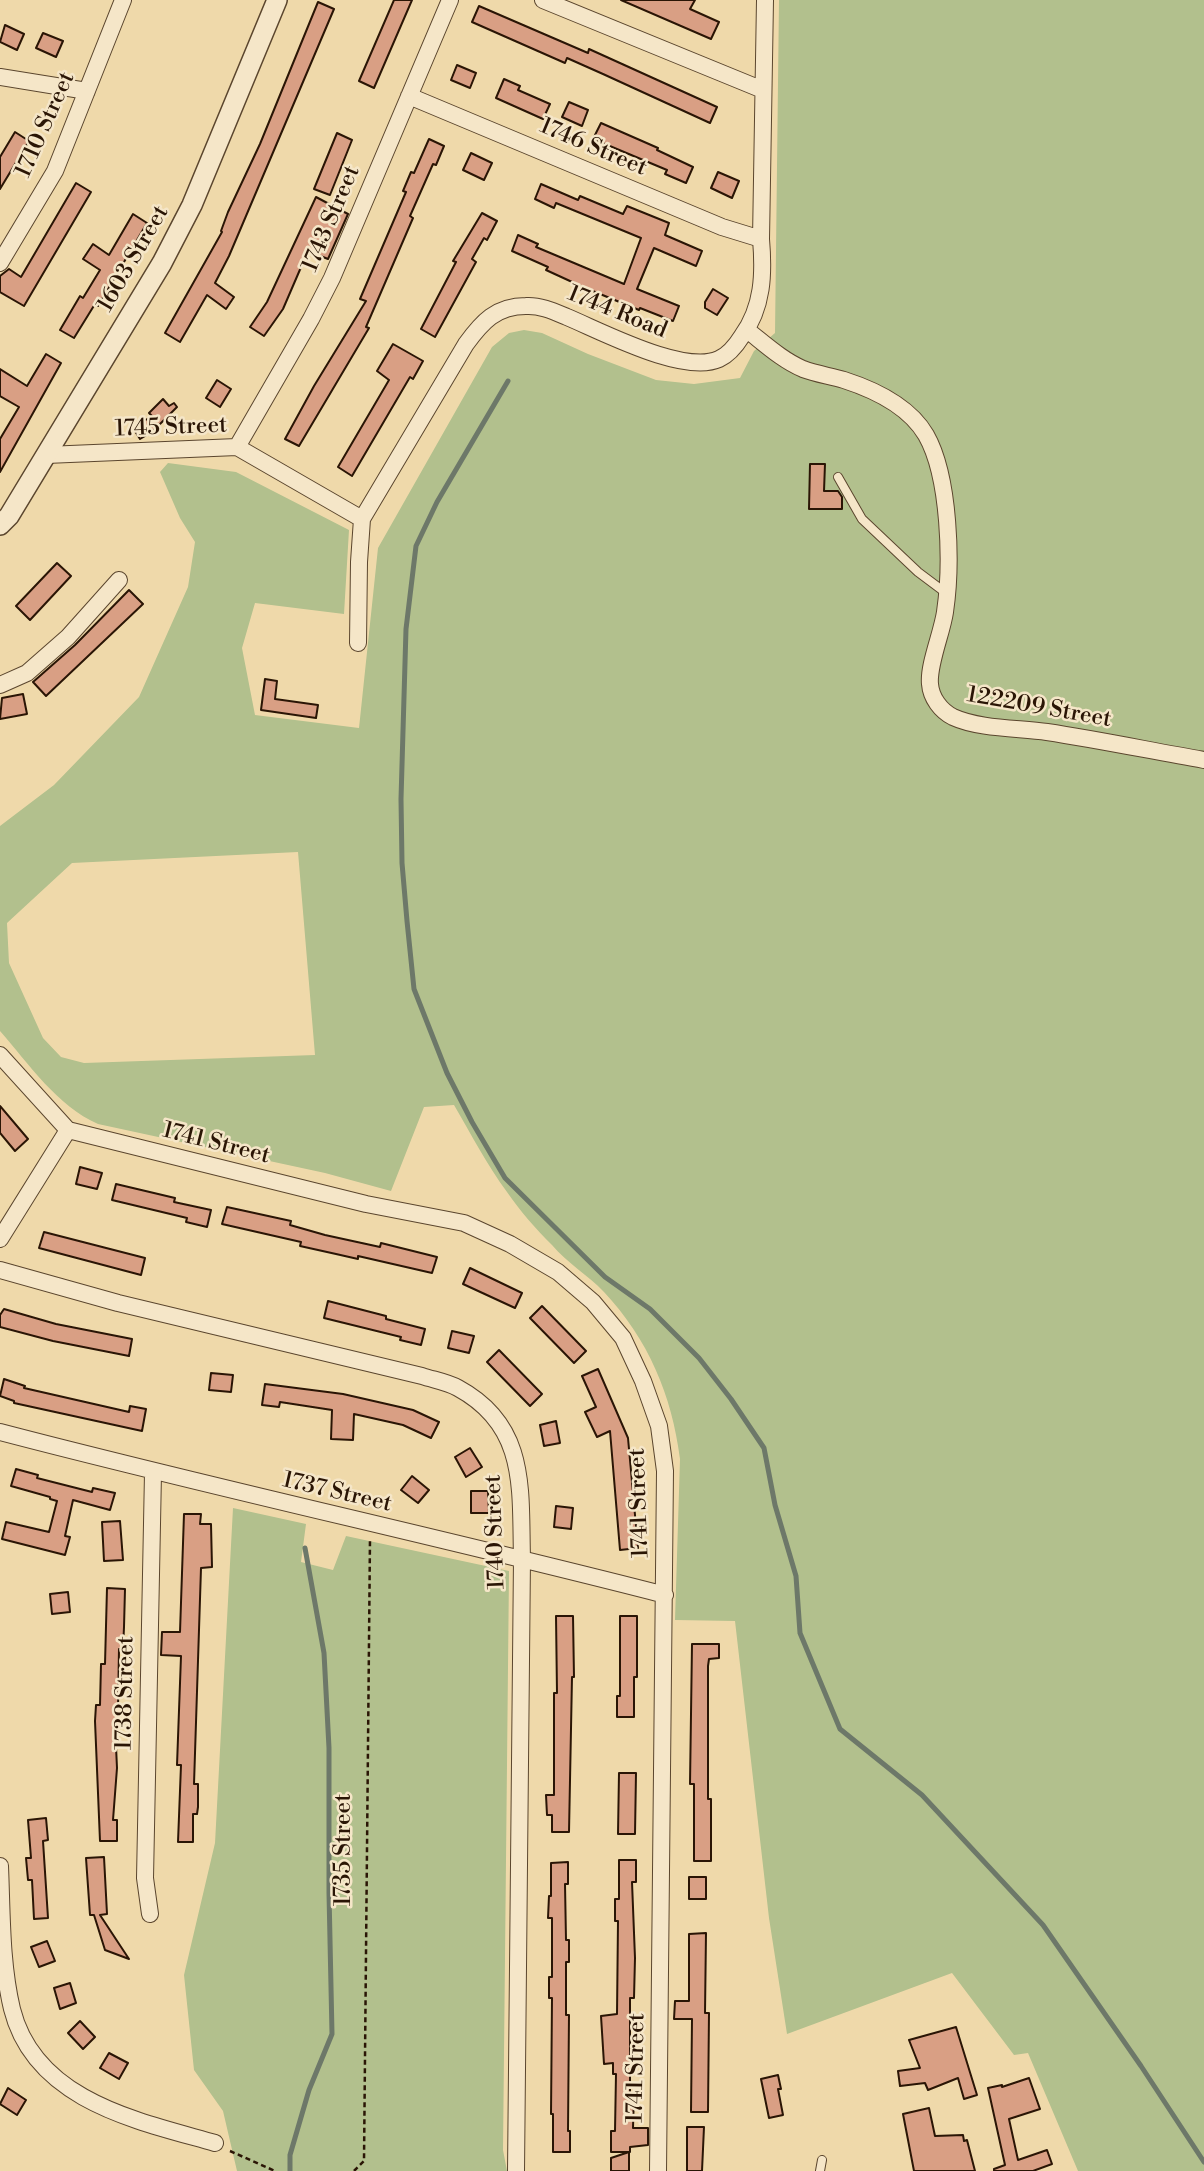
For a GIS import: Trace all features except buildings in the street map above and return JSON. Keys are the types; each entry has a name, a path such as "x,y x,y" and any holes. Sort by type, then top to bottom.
{"street":[{"name":"1710 Street","path":"0,263 55,170 123,0"},
{"name":"1603 Street","path":"0,525 9,516 162,263 192,205 277,0"},
{"name":"1743 Street","path":"237,447 332,278 450,0"},
{"path":"543,0 763,90"},
{"name":"1744 Road","path":"358,643 362,519 466,344 482,322 504,309 528,305 551,311 666,358 699,363 720,358 737,344 747,330 757,313 764,273 761,239 765,0"},
{"path":"0,77 87,91"},
{"name":"1746 Street","path":"409,96 722,227 761,239"},
{"name":"122209 Street","path":"747,330 786,360 804,370 846,380 883,396 906,411 926,435 941,475 947,518 945,610 929,682 940,707 954,717 978,724 1047,732 1204,760"},
{"name":"1745 Street","path":"46,455 237,447 362,519"},
{"path":"0,685 27,673 68,637 119,580"},
{"path":"0,1055 68,1130 0,1239"},
{"name":"1741 Street","path":"68,1130 366,1204 464,1223 510,1244 558,1272 593,1302 623,1338 659,1426 665,1471 658,2171"},
{"name":"1740 Street","path":"0,1270 118,1303 422,1376 456,1387 481,1403 502,1428 514,1452 520,1478 522,1558 516,2171"},
{"name":"1737 Street","path":"0,1432 153,1473 522,1558 665,1595"},
{"name":"1738 Street","path":"150,1914 145,1878 153,1473"},
{"path":"0,1866 9,1993 21,2034 33,2052 51,2074 93,2103 139,2121 215,2143"}],"lane":[{"path":"838,477 862,519 918,572 946,593"},
{"path":"820,2171 821,2160"}],"path":[{"name":"1735 Street","path":"354,2171 364,2161 370,1525"},
{"path":"215,2143 275,2171"}],"green space":[{"path":"779,0 1204,0 1204,2171 1078,2171 1028,2053 1014,2055 952,1973 787,2034 769,1918 735,1621 675,1620 680,1459 664,1390 645,1349 620,1310 598,1286 558,1251 523,1213 493,1171 454,1105 424,1107 391,1191 325,1173 98,1124 69,1107 0,1031 0,826 54,785 139,697 188,587 195,542 180,518 160,472 168,463 236,472 349,530 344,614 255,603 242,648 255,715 359,728 378,548 492,347 509,333 524,330 542,333 656,380 694,384 740,378 754,351 775,333","holes":["298,852 315,1055 84,1063 61,1057 43,1038 9,963 7,923 72,863"]},
{"path":"233,1508 306,1524 301,1562 333,1570 346,1536 509,1571 503,2150 507,2171 237,2171 223,2111 194,2070 184,1975 215,1843"}],"waterway":[{"path":"508,381 437,502 416,546 406,629 401,799 402,863 414,989 447,1073 505,1178 605,1277 650,1309 699,1358 764,1448 775,1505 796,1576 800,1633 840,1729 922,1795 1043,1925 1204,2162"},
{"path":"290,2171 290,2155 309,2090 332,2034 329,1748 324,1653 305,1548"}]}
